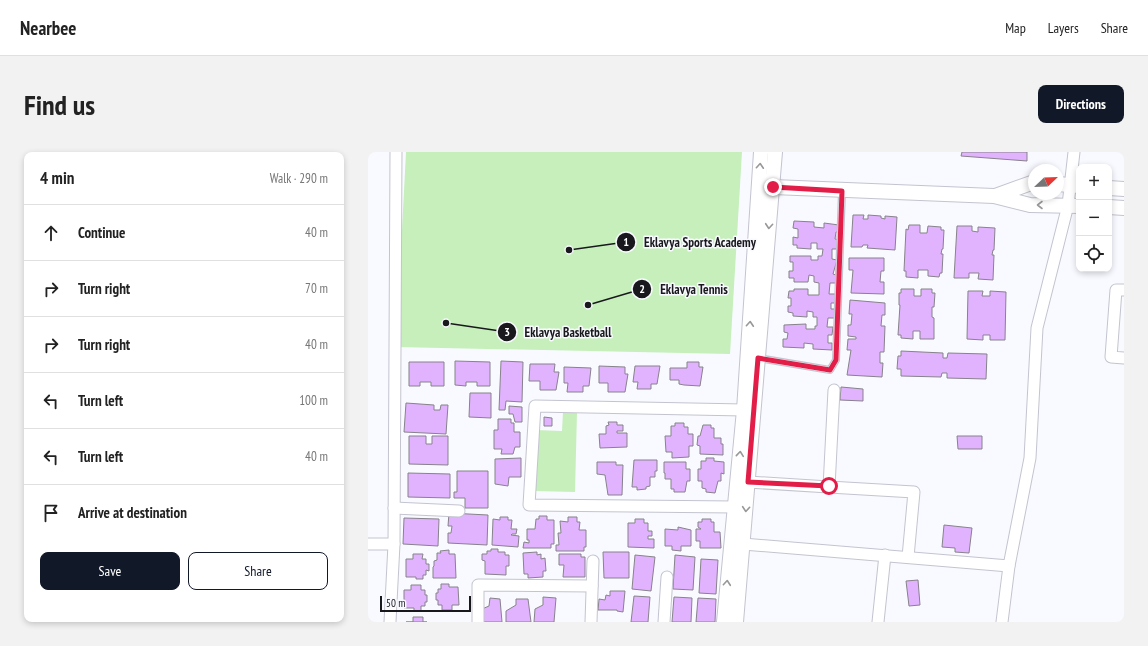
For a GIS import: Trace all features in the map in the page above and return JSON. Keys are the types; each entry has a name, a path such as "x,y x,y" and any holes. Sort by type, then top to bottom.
{"street":[{"path":"390,622 394,544 396,152"},
{"path":"724,622 744,410 761,152"},
{"path":"736,622 775,152"},
{"path":"1002,622 1009,566 1030,458 1037,328 1073,205 1069,185 1074,152"},
{"path":"994,196 1028,184"},
{"path":"773,187 994,196 1030,205 1073,205"},
{"path":"1112,188 1124,189"},
{"path":"1112,207 1124,208"},
{"path":"1124,290 1116,290 1111,357 1124,358"},
{"path":"829,486 834,390"},
{"path":"734,507 529,505 535,406 744,410"},
{"path":"748,482 914,492 908,557"},
{"path":"394,508 459,511"},
{"path":"368,544 394,544"},
{"path":"742,544 1009,566"},
{"path":"878,622 884,555"},
{"path":"591,622 593,561"},
{"path":"664,622 667,577"},
{"path":"478,622 478,585 592,586"}],"lane":[{"path":"758,358 830,370 833,367 836,360 842,191"}],"green space":[{"path":"406,152 742,152 730,354 396,347"},
{"path":"563,412 577,412 575,492 534,491 535,430 562,431"}],"building":[{"path":"962,152 1027,152 1027,161 961,156"},
{"path":"853,215 864,215 863,219 868,219 868,215 881,216 881,218 885,219 885,216 897,217 895,250 867,248 868,245 863,245 862,247 851,247"},
{"path":"794,221 814,222 814,227 824,228 824,223 839,225 839,232 836,232 835,239 839,240 838,249 832,249 832,259 837,260 833,274 836,275 836,283 830,283 829,294 837,294 836,303 831,303 831,309 836,309 836,318 828,318 827,327 833,327 832,335 828,335 828,343 832,343 832,350 813,349 813,344 804,343 804,348 783,347 783,339 787,339 788,333 784,332 784,325 806,324 806,329 815,329 815,326 817,326 817,317 813,317 813,312 807,311 807,317 793,316 793,313 788,312 788,306 791,306 791,298 788,298 789,291 794,291 794,289 808,289 808,295 819,295 819,283 814,282 814,276 809,275 808,282 794,282 794,278 789,278 789,271 793,271 793,262 790,262 790,256 811,256 811,260 818,260 818,256 822,256 823,249 817,249 817,243 811,243 811,249 797,248 797,245 793,245 793,237 798,238 798,229 793,228"},
{"path":"909,225 920,225 920,233 927,233 928,226 941,227 941,230 944,230 943,249 941,254 943,254 942,273 940,273 939,277 928,276 928,270 918,270 918,278 906,277 906,271 904,271 906,229 908,230"},
{"path":"957,226 972,226 972,231 978,232 978,227 995,228 994,250 992,255 994,255 993,280 978,279 979,273 969,273 969,278 954,278"},
{"path":"849,258 884,258 884,271 881,271 880,282 884,282 884,294 851,293 853,270 849,270"},
{"path":"901,289 914,289 914,296 921,296 921,289 932,289 932,293 935,293 934,307 932,307 932,317 934,318 934,339 920,339 920,331 913,331 913,339 901,338 901,335 898,335 900,305 899,293 901,293"},
{"path":"968,291 983,291 982,296 990,296 990,291 1006,292 1005,340 990,340 990,335 983,335 983,340 967,339"},
{"path":"850,300 885,303 885,315 882,315 881,326 885,326 884,352 880,352 880,363 883,363 882,377 847,375 851,350 847,350 848,339 856,339 856,337 848,336 848,325 851,325 852,314 849,314"},
{"path":"901,351 943,353 943,358 947,358 948,353 987,354 986,379 947,378 947,373 942,373 941,377 901,376 901,369 897,369 898,356 901,356"},
{"path":"455,361 490,362 490,386 477,386 477,382 466,382 466,386 455,385"},
{"path":"501,361 523,362 522,402 506,401 505,410 499,410"},
{"path":"409,362 444,362 444,386 431,386 431,382 420,382 420,386 409,386"},
{"path":"687,362 699,362 699,367 703,367 700,386 679,384 679,380 670,380 670,368 687,368"},
{"path":"530,364 555,364 554,372 559,372 556,390 540,390 540,381 529,381"},
{"path":"599,366 625,367 625,374 628,374 625,392 608,392 608,383 599,383"},
{"path":"635,366 660,366 657,384 651,384 651,389 637,389 638,382 633,382"},
{"path":"564,367 591,368 589,386 583,386 583,392 567,392 568,383 564,383"},
{"path":"841,387 863,389 863,401 840,400"},
{"path":"470,393 491,393 491,418 469,417"},
{"path":"406,403 434,405 434,410 440,410 441,405 448,405 446,434 404,432"},
{"path":"509,406 522,407 522,422 515,422 513,414 509,414"},
{"path":"544,417 552,418 552,426 544,426"},
{"path":"498,419 511,419 511,423 514,423 514,432 520,432 520,447 515,447 513,454 501,454 502,449 494,449 494,430 498,430"},
{"path":"608,422 617,422 617,425 623,425 623,431 617,431 617,433 627,433 627,447 600,448 599,434 606,434 606,426 609,425"},
{"path":"675,423 684,423 684,427 688,427 688,434 693,434 693,446 689,446 689,457 672,458 672,452 666,452 665,436 671,436 671,426 675,426"},
{"path":"703,425 711,425 711,428 714,428 714,438 721,438 721,444 723,444 723,455 700,454 700,446 697,445 698,436 700,436"},
{"path":"409,436 426,436 426,444 432,444 432,436 448,436 448,465 409,464"},
{"path":"957,436 982,436 982,449 958,449"},
{"path":"521,458 521,477 509,477 508,486 495,484 495,459"},
{"path":"706,458 714,458 714,461 724,462 724,474 721,473 721,481 718,481 715,493 706,492 706,489 702,488 702,481 698,481 698,469 701,469 701,461 706,461"},
{"path":"634,460 657,460 657,471 655,471 655,477 650,477 650,486 646,487 646,489 637,490 637,487 632,487"},
{"path":"597,462 616,462 616,465 623,465 622,495 608,495 605,475 597,474"},
{"path":"664,462 686,462 686,469 690,469 690,481 687,481 685,492 674,492 674,489 671,489 671,479 665,479"},
{"path":"457,471 488,471 488,508 465,508 465,498 454,498 454,492 457,492"},
{"path":"408,473 450,474 450,498 408,497"},
{"path":"449,513 488,515 487,545 448,543 448,533 451,533 452,526 448,526"},
{"path":"539,516 547,516 547,520 554,520 554,544 551,544 551,548 523,548 524,542 529,543 529,540 527,540 527,529 535,529 536,519 539,519"},
{"path":"500,517 508,517 508,520 512,520 511,529 517,529 516,534 511,535 519,536 518,547 492,545 493,519 500,520"},
{"path":"568,517 577,517 577,522 580,522 579,530 586,530 586,547 584,547 584,551 556,551 556,545 559,545 558,533 561,533 560,521 568,522"},
{"path":"404,518 439,519 438,546 403,544"},
{"path":"635,519 644,519 644,523 648,523 648,531 652,531 652,536 648,536 648,539 654,539 654,548 628,547 628,523 635,523"},
{"path":"702,519 711,519 711,522 714,522 714,532 720,532 721,548 700,548 700,541 696,541 696,529 701,529 698,527 698,522 702,522"},
{"path":"944,525 972,528 969,553 955,552 955,548 942,547"},
{"path":"678,527 691,530 691,546 681,546 681,551 672,550 672,546 665,546 665,529 678,530"},
{"path":"491,549 498,549 498,552 505,552 505,555 509,555 509,566 506,566 506,575 485,574 485,561 482,560 482,554 487,554 487,551 491,551"},
{"path":"449,550 449,554 455,554 456,578 433,578 433,567 434,561 437,560 437,553 441,553 440,551"},
{"path":"537,552 537,555 541,554 541,559 545,558 546,571 543,571 543,577 528,578 528,574 524,574 523,553"},
{"path":"603,552 629,552 629,578 604,578"},
{"path":"413,554 423,554 422,559 426,559 426,564 429,564 429,571 426,570 426,575 423,575 423,579 406,577 406,559 413,559"},
{"path":"559,554 581,554 581,557 585,557 585,577 563,577 564,565 559,565"},
{"path":"635,555 655,557 651,591 632,589"},
{"path":"675,555 695,557 693,590 673,589"},
{"path":"701,559 718,560 716,594 699,593"},
{"path":"918,580 920,605 909,606 906,581"},
{"path":"441,584 449,584 449,587 458,587 459,605 452,605 452,610 442,610 442,605 438,605 436,593 438,593 438,589 441,589"},
{"path":"411,585 421,585 421,590 425,590 425,595 427,595 427,602 425,602 425,606 421,606 421,611 414,611 414,608 404,608 404,590 411,590"},
{"path":"610,591 625,591 623,612 617,610 598,610 599,599 605,600 606,595 610,596"},
{"path":"634,596 650,597 648,622 631,622"},
{"path":"543,597 556,598 554,622 534,622 535,609 543,605"},
{"path":"674,597 692,598 691,622 672,622"},
{"path":"490,598 500,599 502,622 482,622 482,609 489,606"},
{"path":"698,598 716,599 715,622 696,622"},
{"path":"516,599 528,599 531,622 506,622 506,611 516,605"},
{"path":"413,617 423,617 423,622 413,622"}],"place":[{"name":"Eklavya Sports Academy","path":"569,250"},
{"name":"Eklavya Tennis","path":"588,305"},
{"name":"Eklavya Basketball","path":"446,323"}],"route":[{"path":"773,187 842,191 836,360 830,370 758,358 748,482 829,486"}]}
